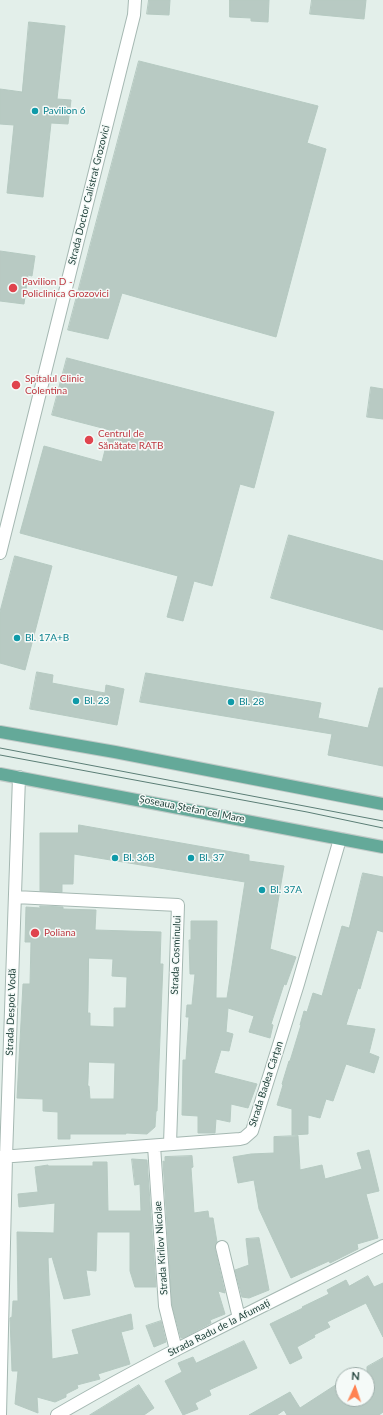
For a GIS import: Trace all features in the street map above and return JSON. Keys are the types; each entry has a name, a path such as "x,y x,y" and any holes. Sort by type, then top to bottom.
{"main road":[{"path":"0,732 383,804"},
{"name":"Șoseaua Ștefan cel Mare","path":"0,774 383,847"}],"street":[{"name":"Strada Doctor Calistrat Grozovici","path":"0,553 134,15 135,0"},
{"name":"Strada Despot Vodă","path":"0,1415 3,1157 19,777"},
{"name":"Strada Badea Cârțan","path":"3,1157 240,1139 244,1138 252,1131 298,984 340,838"},
{"name":"Strada Cosminului","path":"15,897 178,905 170,1144"},
{"name":"Strada Kirilov Nicolae","path":"154,1146 166,1306 176,1350"},
{"name":"Strada Radu de la Afumați","path":"57,1415 176,1350 383,1246"},
{"path":"222,1247 240,1318"}],"building":[{"path":"149,0 170,0 169,15 147,14"},
{"path":"230,0 269,0 268,22 251,21 251,18 230,17"},
{"path":"312,0 366,0 364,19 310,14"},
{"name":"Pavilion 6","path":"29,22 65,26 57,99 71,100 68,124 51,123 43,197 7,193 14,125 0,124 0,89 22,92"},
{"path":"139,61 318,106 307,143 326,149 276,337 122,293 108,339 68,330"},
{"name":"Pavilion D - Policlinica Grozovici","path":"0,251 35,256 32,276 28,275 24,304 0,301"},
{"path":"67,358 274,412 254,488 240,484 212,586 194,581 183,621 167,617 178,576 20,533 44,446 102,462 110,430 52,415"},
{"path":"371,387 383,389 383,419 367,417"},
{"path":"289,535 383,561 383,630 271,598"},
{"name":"Bl. 17A+B","path":"15,556 52,566 25,670 0,663 0,612"},
{"name":"Bl. 23","path":"37,672 53,675 52,683 105,693 106,685 124,689 117,725 30,709"},
{"name":"Bl. 28","path":"146,673 321,703 318,718 368,728 379,688 383,688 383,766 328,755 332,734 140,702"},
{"path":"79,825 249,855 249,861 284,866 270,949 296,957 286,985 284,984 271,1024 273,1025 270,1038 249,1032 254,1016 228,1008 226,1032 233,1034 229,1051 221,1050 214,1073 257,1084 248,1108 231,1104 230,1122 216,1119 215,1133 198,1133 198,1116 182,1115 183,1060 186,1060 189,1017 186,1017 187,1005 192,1005 195,974 190,974 189,940 191,940 191,921 217,921 216,998 227,998 245,882 74,854 73,884 62,884 62,892 40,891 40,833 78,833"},
{"path":"363,873 383,877 383,932 377,930 360,989 358,988 346,1025 375,1029 369,1053 379,1057 374,1073 346,1064 333,1101 326,1099 320,1118 308,1115 308,1134 292,1135 292,1109 277,1105 283,1085 282,1084 304,1011 307,1012 313,993 322,996 342,926 349,928"},
{"path":"40,906 63,907 63,909 96,910 95,930 161,932 160,964 163,964 157,1111 155,1127 147,1134 70,1134 70,1139 58,1139 58,1112 43,1111 43,1099 17,1098 23,984 30,984 31,942 25,942 26,907 40,908","holes":["89,958 113,959 112,976 127,977 126,1008 114,1008 114,1027 90,1026 90,1013 88,1013","89,1062 115,1063 114,1099 90,1099 88,1086"]},
{"path":"298,1136 300,1170 322,1165 325,1179 362,1169 357,1153 369,1150 379,1191 366,1194 378,1238 357,1244 358,1249 330,1263 329,1261 291,1278 259,1209 254,1180 238,1183 233,1157 251,1154 274,1153 274,1137"},
{"path":"192,1156 193,1167 191,1168 194,1213 208,1211 209,1218 213,1218 217,1242 215,1249 225,1293 218,1291 225,1314 210,1320 211,1323 181,1338 172,1305 163,1161 165,1162 165,1157"},
{"path":"132,1159 147,1160 156,1287 135,1287 130,1271 130,1232 97,1232 96,1271 86,1270 90,1295 64,1299 52,1257 48,1258 52,1359 79,1354 72,1330 131,1314 133,1329 121,1332 130,1364 98,1374 100,1379 77,1385 78,1388 66,1394 66,1397 55,1402 37,1397 38,1413 15,1404 18,1371 12,1371 10,1318 12,1317 13,1301 18,1301 17,1232 54,1233 55,1203 19,1207 18,1194 38,1192 35,1167 48,1165 93,1166 93,1162 107,1162 108,1211 141,1211 140,1184 135,1185"},
{"path":"259,1238 269,1290 249,1298 242,1297 235,1270 249,1265 246,1239"},
{"path":"368,1276 374,1287 383,1283 383,1337 366,1303 327,1322 330,1327 314,1335 315,1337 297,1347 302,1358 290,1364 270,1324 329,1294 327,1290 346,1280 349,1286"},
{"path":"161,1321 166,1342 154,1347 146,1326"},
{"path":"244,1341 257,1368 209,1390 211,1395 195,1403 198,1409 183,1415 165,1381 182,1372 178,1363 193,1357 196,1363"},
{"path":"383,1358 383,1412 379,1415 287,1415 284,1410 277,1415 249,1415 290,1392 300,1408 335,1385 335,1407 375,1407 375,1367 367,1367"},
{"path":"139,1385 154,1408 144,1415 90,1415"}],"tram line":[{"path":"0,748 383,821"},
{"path":"0,755 307,812 383,828"}],"place":[{"name":"Pavilion 6","path":"35,111"},
{"name":"Pavilion D - Policlinica Grozovici","path":"13,288"},
{"name":"Spitalul Clinic Colentina","path":"16,385"},
{"name":"Centrul de Sănătate RATB","path":"89,440"},
{"name":"Bl. 17A+B","path":"17,638"},
{"name":"Bl. 23","path":"76,701"},
{"name":"Bl. 28","path":"231,702"},
{"name":"Bl. 36B","path":"115,858"},
{"name":"Bl. 37","path":"191,858"},
{"name":"Bl. 37A","path":"262,890"},
{"name":"Poliana","path":"35,933"}]}
